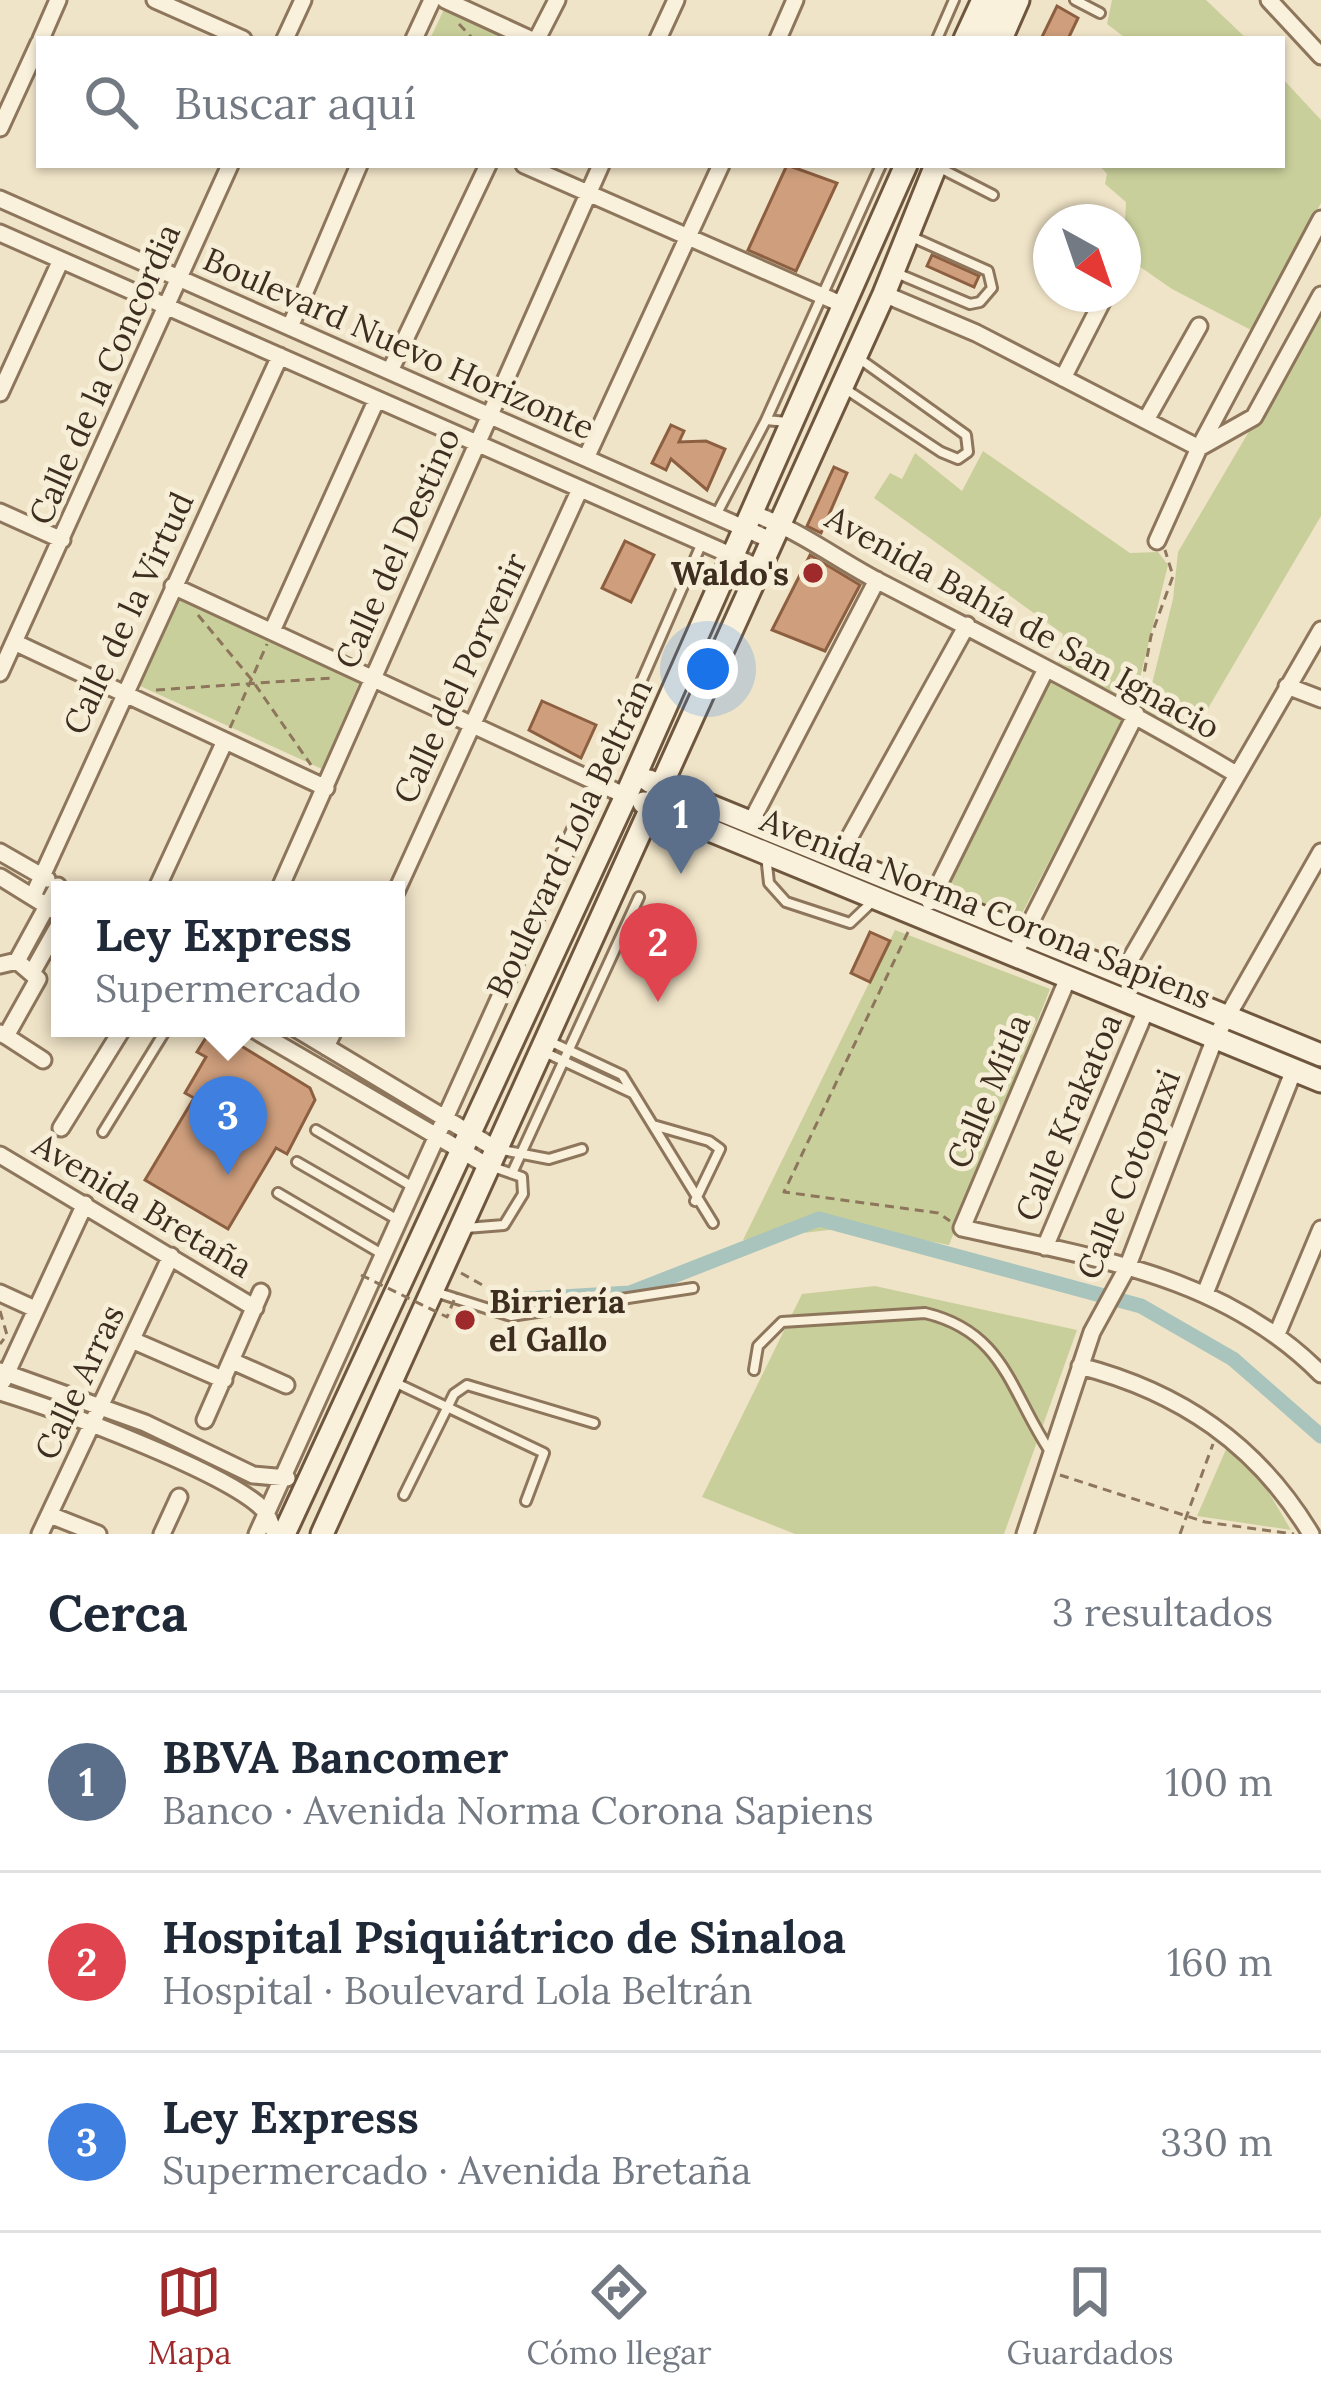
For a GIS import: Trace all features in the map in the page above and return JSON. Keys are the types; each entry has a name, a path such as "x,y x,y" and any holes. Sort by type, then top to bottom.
{"main road":[{"path":"954,36 967,0"},
{"path":"966,36 983,0"},
{"path":"984,36 1001,0"},
{"path":"1002,36 1018,0"},
{"name":"Boulevard Lola Beltrán","path":"279,1534 465,1143 618,784 735,556 777,422 831,300 878,200 904,168"},
{"name":"Boulevard Lola Beltrán","path":"322,1534 884,294 935,168"},
{"name":"Avenida Norma Corona Sapiens","path":"618,784 751,822 1321,1055"},
{"name":"Avenida Norma Corona Sapiens","path":"657,796 766,854 1321,1082"}],"street":[{"path":"42,36 58,0"},
{"path":"286,36 303,0"},
{"path":"415,36 432,0"},
{"path":"445,0 527,36"},
{"path":"536,36 557,0"},
{"path":"659,36 676,0"},
{"path":"779,36 795,0"},
{"path":"1269,0 1321,56"},
{"path":"164,2 237,36"},
{"path":"0,128 36,50"},
{"name":"Calle de la Concordia","path":"0,673 229,168"},
{"path":"290,327 357,168"},
{"path":"390,371 487,168"},
{"path":"531,168 831,300"},
{"name":"Calle del Destino","path":"284,881 600,168"},
{"path":"586,458 721,168"},
{"name":"Boulevard Nuevo Horizonte","path":"0,199 716,516 777,532"},
{"path":"1157,541 1199,448 1321,219"},
{"name":"Boulevard Nuevo Horizonte","path":"0,233 760,568"},
{"path":"0,393 62,260"},
{"path":"884,294 1199,448"},
{"path":"1199,448 1254,417 1321,295"},
{"path":"1063,378 1097,312"},
{"path":"1146,420 1199,326"},
{"name":"Calle de la Virtud","path":"33,896 280,356"},
{"path":"272,631 376,399"},
{"path":"642,516 654,488"},
{"name":"Calle del Porvenir","path":"401,881 580,489"},
{"path":"0,512 62,540"},
{"name":"Avenida Bahía de San Ignacio","path":"777,532 968,625 1136,714 1235,774"},
{"path":"751,822 877,580"},
{"path":"173,586 618,784 445,1120 257,1534"},
{"path":"838,858 968,625"},
{"path":"1122,974 1321,630"},
{"path":"14,642 326,788"},
{"path":"919,916 933,897 1046,668"},
{"path":"1288,686 1321,699"},
{"path":"1014,956 1136,714"},
{"path":"160,881 225,741"},
{"path":"0,852 51,881"},
{"name":"Calle Cotopaxi","path":"1025,1534 1080,1366 1127,1268 1215,1038 1321,852"},
{"path":"0,877 51,908"},
{"path":"33,971 8,963 51,913"},
{"path":"35,930 51,939 33,971 37,984 3,1035 43,1060"},
{"name":"Calle Mitla","path":"962,1228 1068,978"},
{"name":"Calle Krakatoa","path":"1046,1247 1146,1010"},
{"path":"61,1128 117,1037"},
{"path":"266,1037 437,1138 465,1143 492,1158"},
{"path":"310,1037 445,1120 465,1143"},
{"path":"326,1047 330,1037"},
{"path":"1206,1291 1294,1070"},
{"name":"Avenida Bretaña","path":"0,1155 171,1256 258,1300 232,1361"},
{"path":"2,1381 85,1204"},
{"path":"962,1228 1206,1291 1277,1334 1321,1374"},
{"path":"1277,1334 1321,1229"},
{"name":"Calle Arras","path":"40,1534 171,1256"},
{"path":"0,1293 35,1309"},
{"path":"132,1340 224,1380"},
{"path":"205,1420 232,1361 286,1385"},
{"path":"1080,1366 1159,1389 1218,1431 1284,1494 1311,1534"},
{"path":"2,1381 102,1406 253,1475 282,1479 312,1470"},
{"path":"2,1381 217,1482 267,1513 279,1534"},
{"path":"217,1482 223,1459"},
{"path":"162,1534 178,1497"},
{"path":"50,1514 98,1534"}],"lane":[{"path":"938,36 954,0"},
{"path":"1075,0 1100,13"},
{"path":"878,200 881,168"},
{"path":"940,168 993,195"},
{"path":"893,271 970,304 980,302 992,287 988,271 908,236"},
{"path":"841,386 941,452 958,459 968,452 967,435 855,356"},
{"path":"716,516 777,422"},
{"path":"618,784 703,542"},
{"path":"766,854 769,883 797,908 850,923 875,899"},
{"path":"513,1171 639,897"},
{"path":"103,1132 161,1037"},
{"path":"543,1045 569,1049 616,1070 695,1201 713,1222"},
{"path":"543,1045 633,1094"},
{"path":"345,1086 357,1066"},
{"path":"652,1125 709,1141 720,1150 695,1201"},
{"path":"316,1130 414,1188"},
{"path":"492,1158 523,1150 549,1159 582,1150"},
{"path":"459,1228 496,1228 510,1220 525,1189 513,1171 492,1158"},
{"path":"297,1162 399,1221"},
{"path":"278,1193 383,1255"},
{"path":"431,1291 473,1309 511,1316 693,1288"},
{"path":"363,1300 378,1330"},
{"path":"754,1370 758,1346 782,1322 908,1314 944,1318 972,1330 992,1348 1049,1462"},
{"path":"391,1380 544,1453 526,1501"},
{"path":"404,1495 448,1406 467,1385 594,1423"}],"path":[{"path":"1136,714 1151,636 1173,576 1171,557 1157,541"},
{"path":"173,586 253,680 326,788"},
{"path":"225,741 272,631"},
{"path":"124,694 253,680 333,678"},
{"path":"919,916 784,1192 938,1214 962,1228"},
{"path":"443,1263 509,1300"},
{"path":"361,1275 447,1317 457,1293"},
{"path":"0,1311 7,1335 0,1344"},
{"path":"1180,1534 1218,1431"},
{"path":"1049,1462 1186,1516 1296,1534"}],"green space":[{"path":"1112,0 1206,0 1244,36 1123,36 1107,24"},
{"path":"446,5 516,36 431,36"},
{"path":"1285,81 1321,120 1321,203 1251,330 1141,267 1141,204 1126,204 1105,184 1107,174 1102,168 1285,168"},
{"path":"1321,309 1321,516 1190,739 1145,712 1173,599 1178,552"},
{"path":"983,451 1130,553 1158,552 1168,565 1133,706 1058,662 1063,634 874,498 890,473 902,479 915,453 962,491"},
{"path":"180,596 361,678 322,769 138,685"},
{"path":"1053,678 1124,718 1017,923 941,892"},
{"path":"895,930 1050,989 949,1245 855,1227 743,1240"},
{"path":"875,1286 1077,1330 1004,1534 795,1534 702,1497 802,1294"},
{"path":"1227,1447 1265,1486 1291,1530 1197,1516"}],"building":[{"path":"1057,6 1078,18 1069,36 1042,36"},
{"path":"786,168 837,183 796,271 748,250"},
{"path":"932,255 979,276 974,287 927,266"},
{"path":"671,425 684,431 679,442 706,441 725,449 707,490 671,459 666,470 652,463"},
{"path":"834,467 847,473 821,533 807,526"},
{"path":"625,541 654,555 631,602 602,588"},
{"path":"810,555 860,585 825,651 772,630"},
{"path":"542,701 596,725 581,758 529,730"},
{"path":"870,932 890,941 870,982 851,973"},
{"path":"206,1037 227,1037 310,1088 315,1100 287,1154 276,1148 228,1229 145,1180 194,1098 185,1093 206,1057 197,1052"}],"waterway":[{"path":"509,1300 630,1293 819,1219 1141,1306 1233,1359 1321,1436"}],"place":[{"name":"Waldo's","path":"813,573"},
{"name":"BBVA Bancomer","path":"681,874"},
{"name":"Hospital Psiquiátrico de Sinaloa","path":"658,1002"},
{"name":"Ley Express","path":"228,1175"},
{"name":"Birriería el Gallo","path":"465,1320"}]}
